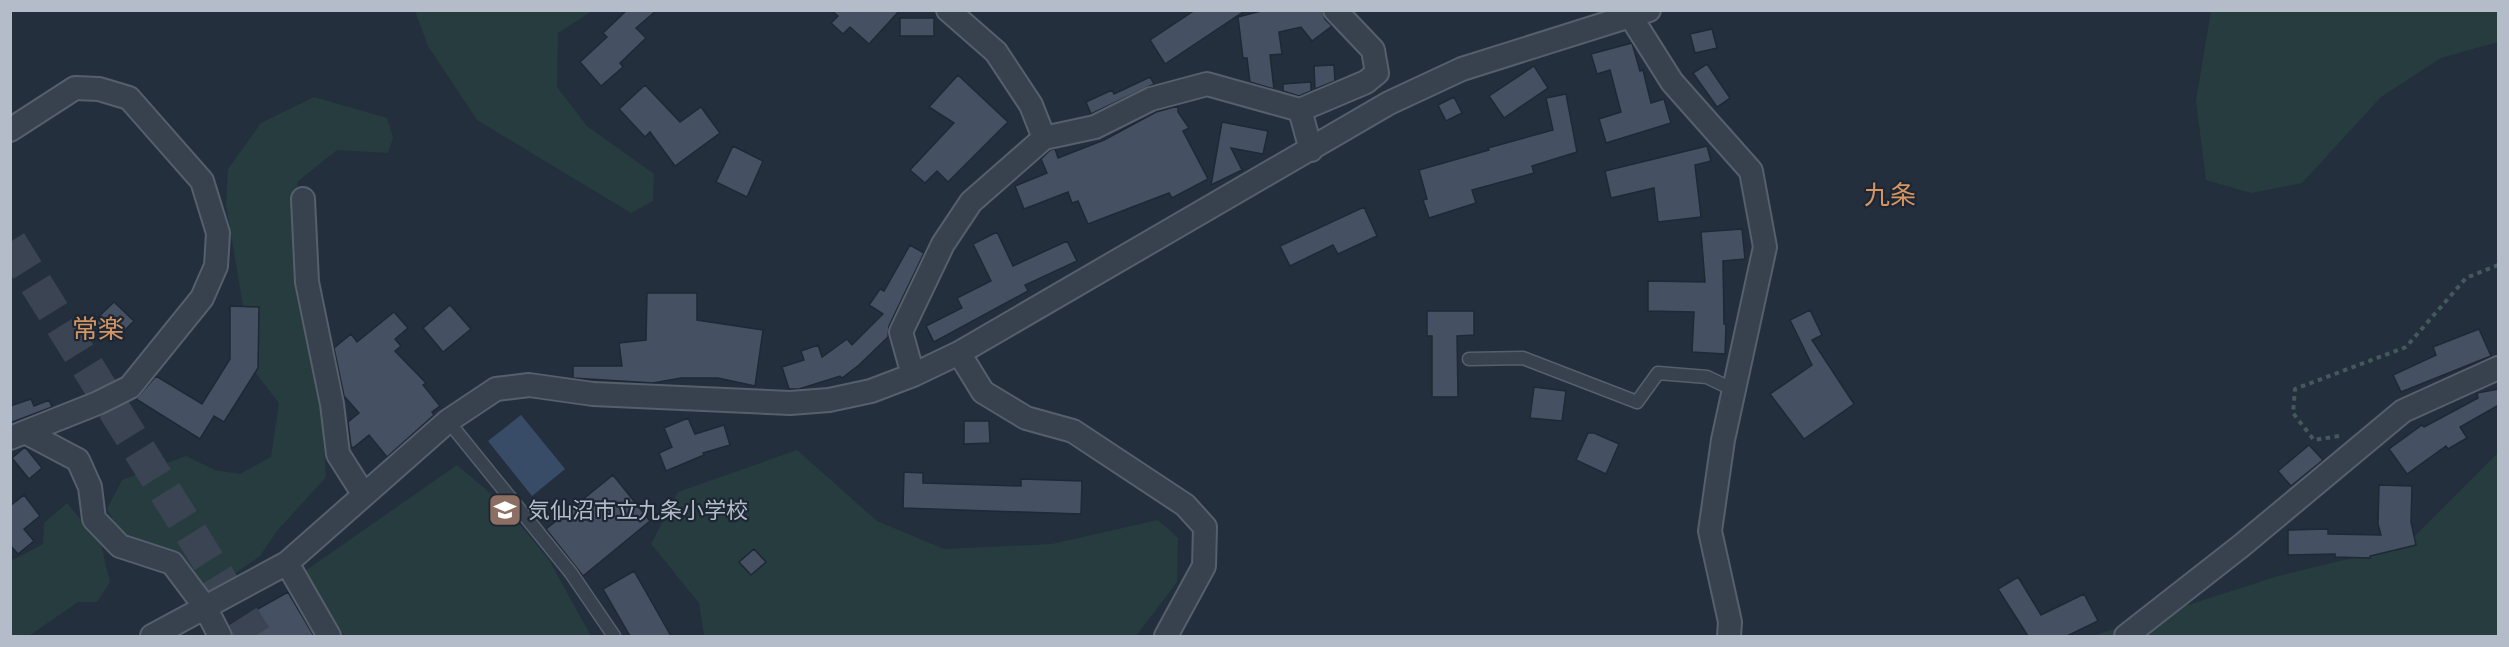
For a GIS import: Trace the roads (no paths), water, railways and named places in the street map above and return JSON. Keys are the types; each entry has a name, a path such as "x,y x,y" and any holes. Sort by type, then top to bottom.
{"street":[{"path":"948,10 996,52 1031,105 1044,138"},
{"path":"913,375 901,332 944,244 971,202 1044,138 1095,127 1151,99 1207,84 1300,110 1366,82 1377,73 1373,50 1335,10"},
{"path":"160,635 205,607 287,563 448,421 496,389 529,385 593,394 790,403 829,400 871,391 913,375 959,353 1311,150 1389,102 1462,69 1640,14 1672,82 1750,171 1765,247 1723,440 1710,531 1730,622 1729,636"},
{"path":"10,130 75,88 99,89 129,98 202,181 218,233 216,266 202,298 130,387 19,436"},
{"path":"1300,110 1311,150"},
{"path":"303,199 307,282 332,404 338,454 364,495"},
{"path":"959,353 983,392 1026,418 1073,431 1185,505 1205,527 1204,566 1166,636"},
{"path":"2126,636 2241,546 2403,411 2499,368"},
{"path":"19,436 78,460 90,487 94,519 120,546 172,563 205,607 220,636"},
{"path":"287,563 329,636"}],"lane":[{"path":"1468,359 1523,358 1637,402 1658,373 1707,377 1734,390"},
{"path":"448,421 571,573 614,636"}],"water":[{"path":"521,415 565,469 532,496 488,441"}],"tunnel":[{"path":"10,242 255,636"}],"place":[{"name":"気仙沼市立九条小学校","path":"505,510"}],"district":[{"name":"九条","path":"1890,195"},
{"name":"常楽","path":"98,329"}]}
